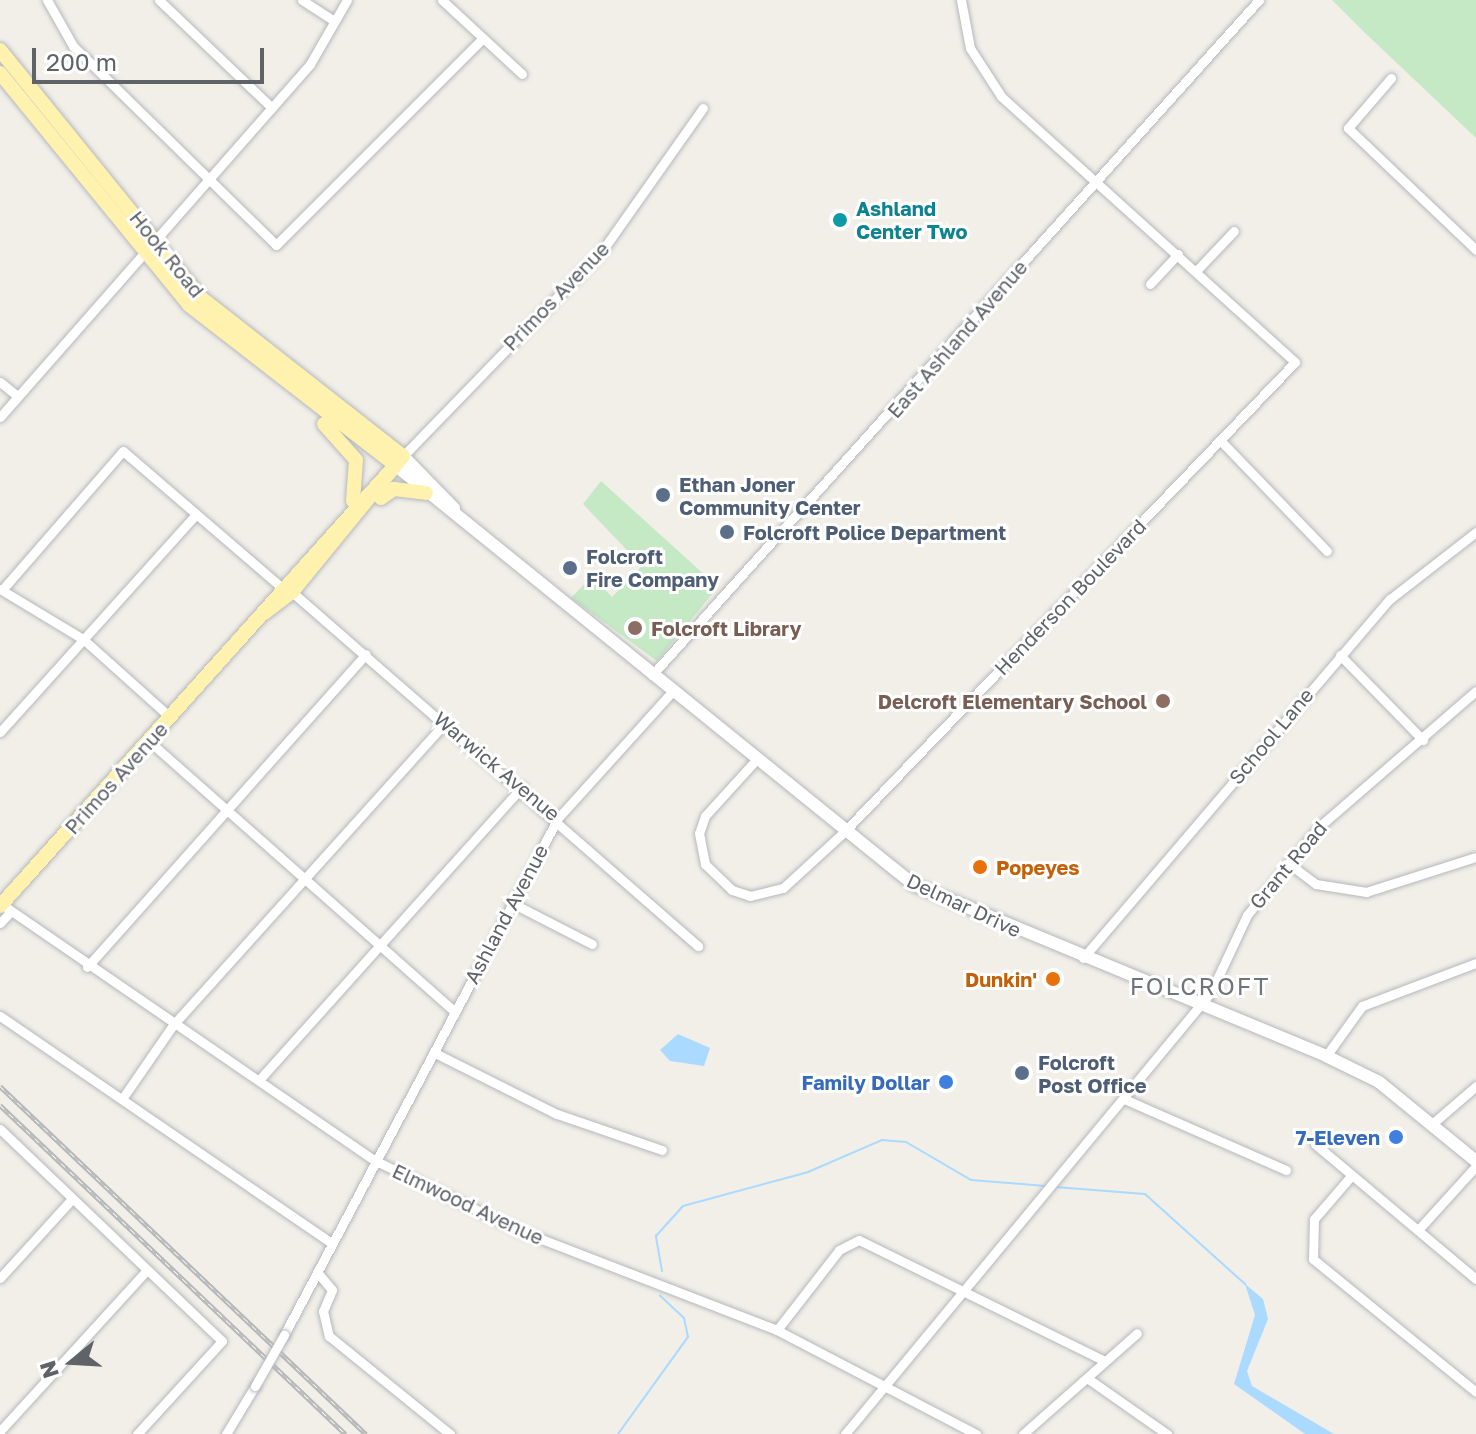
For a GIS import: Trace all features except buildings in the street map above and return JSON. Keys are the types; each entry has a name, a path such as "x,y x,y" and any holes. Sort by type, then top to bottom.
{"main road":[{"name":"Hook Road","path":"2,57 148,241 200,316 397,464"},
{"name":"Hook Road","path":"0,73 148,241 210,306 397,464"},
{"path":"292,388 354,453 359,474 354,513"},
{"name":"Primos Avenue","path":"3,906 397,464"},
{"path":"354,513 394,489 426,493"}],"street":[{"path":"47,0 73,46 204,183 276,245 482,39"},
{"path":"159,0 272,108"},
{"path":"302,0 334,21"},
{"path":"0,417 148,241 272,108 347,0"},
{"path":"442,0 522,74"},
{"path":"961,0 970,48 1001,96 1043,130 1196,271 1234,231"},
{"name":"East Ashland Avenue","path":"652,675 888,420 1094,178 1259,0"},
{"path":"1391,78 1348,128 1476,250"},
{"name":"Primos Avenue","path":"397,464 602,251 703,108"},
{"path":"1150,284 1178,254"},
{"name":"Henderson Boulevard","path":"755,761 705,816 699,833 705,864 732,890 750,896 783,888 844,832 1295,362 1196,271"},
{"path":"0,382 17,396"},
{"path":"1220,440 1327,551"},
{"name":"Warwick Avenue","path":"1,590 123,451 522,787 698,946"},
{"name":"Delmar Drive","path":"397,464 426,493 470,526"},
{"name":"Delmar Drive","path":"397,464 755,761 914,885 1083,958 1326,1056 1379,1082 1476,1164"},
{"path":"0,731 196,514"},
{"name":"School Lane","path":"1083,958 1390,599 1476,532"},
{"path":"1,590 83,639 170,717"},
{"path":"87,967 366,654"},
{"path":"1340,655 1423,740"},
{"name":"Grant Road","path":"845,1434 1200,1005 1247,915 1288,863 1338,809 1423,740 1476,691"},
{"name":"Ashland Avenue","path":"376,1161 435,1053 510,902 558,818 672,692"},
{"path":"122,1099 173,1025 445,723"},
{"path":"150,742 223,811 305,877 378,947 454,1011"},
{"path":"259,1080 522,787"},
{"path":"1288,863 1316,884 1366,892 1476,857"},
{"path":"510,902 592,944"},
{"path":"0,923 3,906"},
{"name":"Elmwood Avenue","path":"3,906 87,967 376,1161 518,1230 777,1330 976,1434"},
{"path":"1326,1056 1362,1006 1476,963"},
{"path":"0,1016 330,1242"},
{"path":"435,1053 557,1114 662,1150"},
{"path":"1432,1124 1476,1086"},
{"path":"1124,1099 1286,1170"},
{"path":"0,1129 222,1341 137,1434"},
{"path":"1315,1144 1476,1279"},
{"path":"226,1434 284,1335 330,1242 376,1161"},
{"path":"1418,1230 1476,1164"},
{"path":"1351,1176 1314,1219 1313,1259 1476,1392"},
{"path":"0,1278 72,1199"},
{"path":"777,1330 847,1243 879,1246 967,1288 1105,1361"},
{"path":"2,1431 147,1270"},
{"path":"317,1272 332,1290 323,1311 329,1336 450,1434"},
{"path":"1023,1434 1137,1333"},
{"path":"1087,1378 1167,1434"}],"green space":[{"path":"1332,0 1476,0 1476,138 1363,31"},
{"path":"601,481 718,587 657,661 571,598 592,576 612,597 642,566 583,504"}],"water":[{"path":"678,1034 710,1048 704,1066 670,1061 660,1050"},
{"path":"1245,1284 1263,1299 1268,1319 1247,1371 1252,1386 1334,1434 1305,1434 1234,1384 1255,1315"}],"waterway":[{"path":"662,1271 656,1236 683,1206 808,1172 882,1140 906,1142 971,1180 1045,1186"},
{"path":"1055,1187 1145,1194 1245,1284"},
{"path":"618,1434 688,1337 684,1318 660,1296"}],"railway":[{"path":"0,1086 366,1434"},
{"path":"0,1105 346,1434"}],"place":[{"name":"Ashland Center Two","path":"840,220"},
{"name":"Ethan Joner Community Center","path":"663,495"},
{"name":"Folcroft Police Department","path":"727,532"},
{"name":"Folcroft Fire Company","path":"570,568"},
{"name":"Folcroft Library","path":"635,628"},
{"name":"Delcroft Elementary School","path":"1163,701"},
{"name":"Popeyes","path":"980,867"},
{"name":"Dunkin'","path":"1053,979"},
{"name":"Folcroft Post Office","path":"1022,1073"},
{"name":"Family Dollar","path":"946,1082"},
{"name":"7-Eleven","path":"1396,1137"}],"district":[{"name":"FOLCROFT","path":"1200,986"}]}
